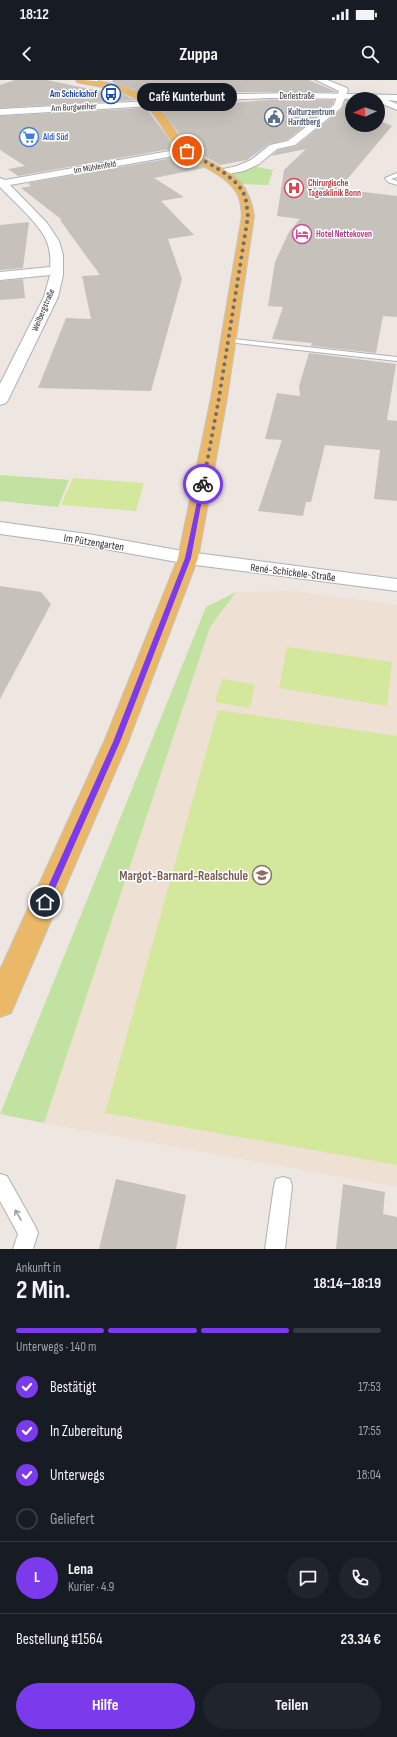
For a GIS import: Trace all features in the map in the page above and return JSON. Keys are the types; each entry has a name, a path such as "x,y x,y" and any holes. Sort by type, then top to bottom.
{"main road":[{"path":"0,1003 116,742 188,558 219,398 248,216 245,196 236,183 223,172 187,151 149,104 138,97 115,88 87,80"}],"street":[{"path":"223,172 240,169 255,162 274,147 291,143 338,106 344,90 320,80"},
{"name":"Derlestraße","path":"149,104 251,96 345,96"},
{"name":"Derlestraße","path":"138,97 198,99"},
{"name":"Derlestraße","path":"385,98 397,98"},
{"path":"385,102 397,107"},
{"name":"Am Burgweiher","path":"0,112 149,104"},
{"name":"Im Mühlenfeld","path":"1,183 187,151"},
{"name":"Weilbergstraße","path":"1,183 32,213 53,241 57,255 51,297 1,394"},
{"path":"0,276 56,270"},
{"name":"Im Pützengarten","path":"0,528 94,541 188,558"},
{"name":"René-Schickele-Straße","path":"188,558 397,585"}],"lane":[{"path":"397,175 388,178 390,181 397,183"},
{"path":"228,340 397,359"},
{"path":"0,1183 28,1233 23,1249"},
{"path":"274,1249 284,1186"}],"shaded area":[{"name":"Margot-Barnard-Realschule","path":"294,591 397,605 397,1187 44,1123 210,627 236,592"}],"green space":[{"path":"252,166 273,170 268,185 242,184 230,172"},
{"path":"0,475 69,480 58,507 0,501"},
{"path":"73,478 144,483 136,511 61,505"},
{"path":"236,592 210,627 44,1123 0,1114 206,607"},
{"path":"287,647 392,662 387,706 279,688"},
{"path":"222,679 255,684 250,708 215,702"},
{"name":"Margot-Barnard-Realschule","path":"218,710 397,736 397,1165 105,1113"}],"building":[{"path":"15,80 47,80 104,92 106,89 123,94 135,100 0,108 0,85"},
{"path":"113,80 309,80 337,92 237,92 151,99 133,89 112,82"},
{"path":"268,100 334,100 333,104 287,140 269,144 247,160 220,165 202,155 186,143 160,108"},
{"path":"345,102 345,132 385,132 385,123 392,126 339,189 397,196 397,317 383,316 376,353 311,346 312,343 272,339 283,307 268,306 275,262 289,232 300,219 277,216 284,170 306,149 271,156 278,150 296,146 342,109"},
{"path":"146,108 176,148 18,176 8,169 25,166 0,150 0,116"},
{"path":"184,156 204,168 154,178 184,197 161,201 194,235 168,239 182,279 151,391 38,388 66,318 91,319 82,276 100,275 60,220 62,220 21,188 31,186 28,183"},
{"path":"29,222 23,268 0,270 0,225"},
{"path":"23,279 25,298 0,300 0,281"},
{"path":"309,353 396,364 387,420 397,421 397,501 374,499 380,450 325,445 311,502 306,502 303,516 258,511 282,440 265,439 277,393 300,396 299,386"},
{"path":"0,586 41,592 51,604 0,699"},
{"path":"116,1179 186,1195 176,1249 99,1249"},
{"path":"343,1184 385,1192 383,1214 397,1217 397,1249 336,1249"}],"way so far":[{"path":"187,151 223,172 236,183 245,196 248,216 219,398 203,484"}],"place":[{"name":"Am Schickshof","path":"111,94"},
{"name":"Kulturzentrum Hardtberg","path":"274,117"},
{"name":"Aldi Süd","path":"29,137"},
{"name":"Café Kunterbunt","path":"187,151"},
{"name":"Chirurgische Tagesklinik Bonn","path":"294,188"},
{"name":"Hotel Nettekoven","path":"302,234"},
{"name":"Margot-Barnard-Realschule","path":"262,875"}],"route":[{"path":"45,902 116,742 188,558 203,484"}]}
